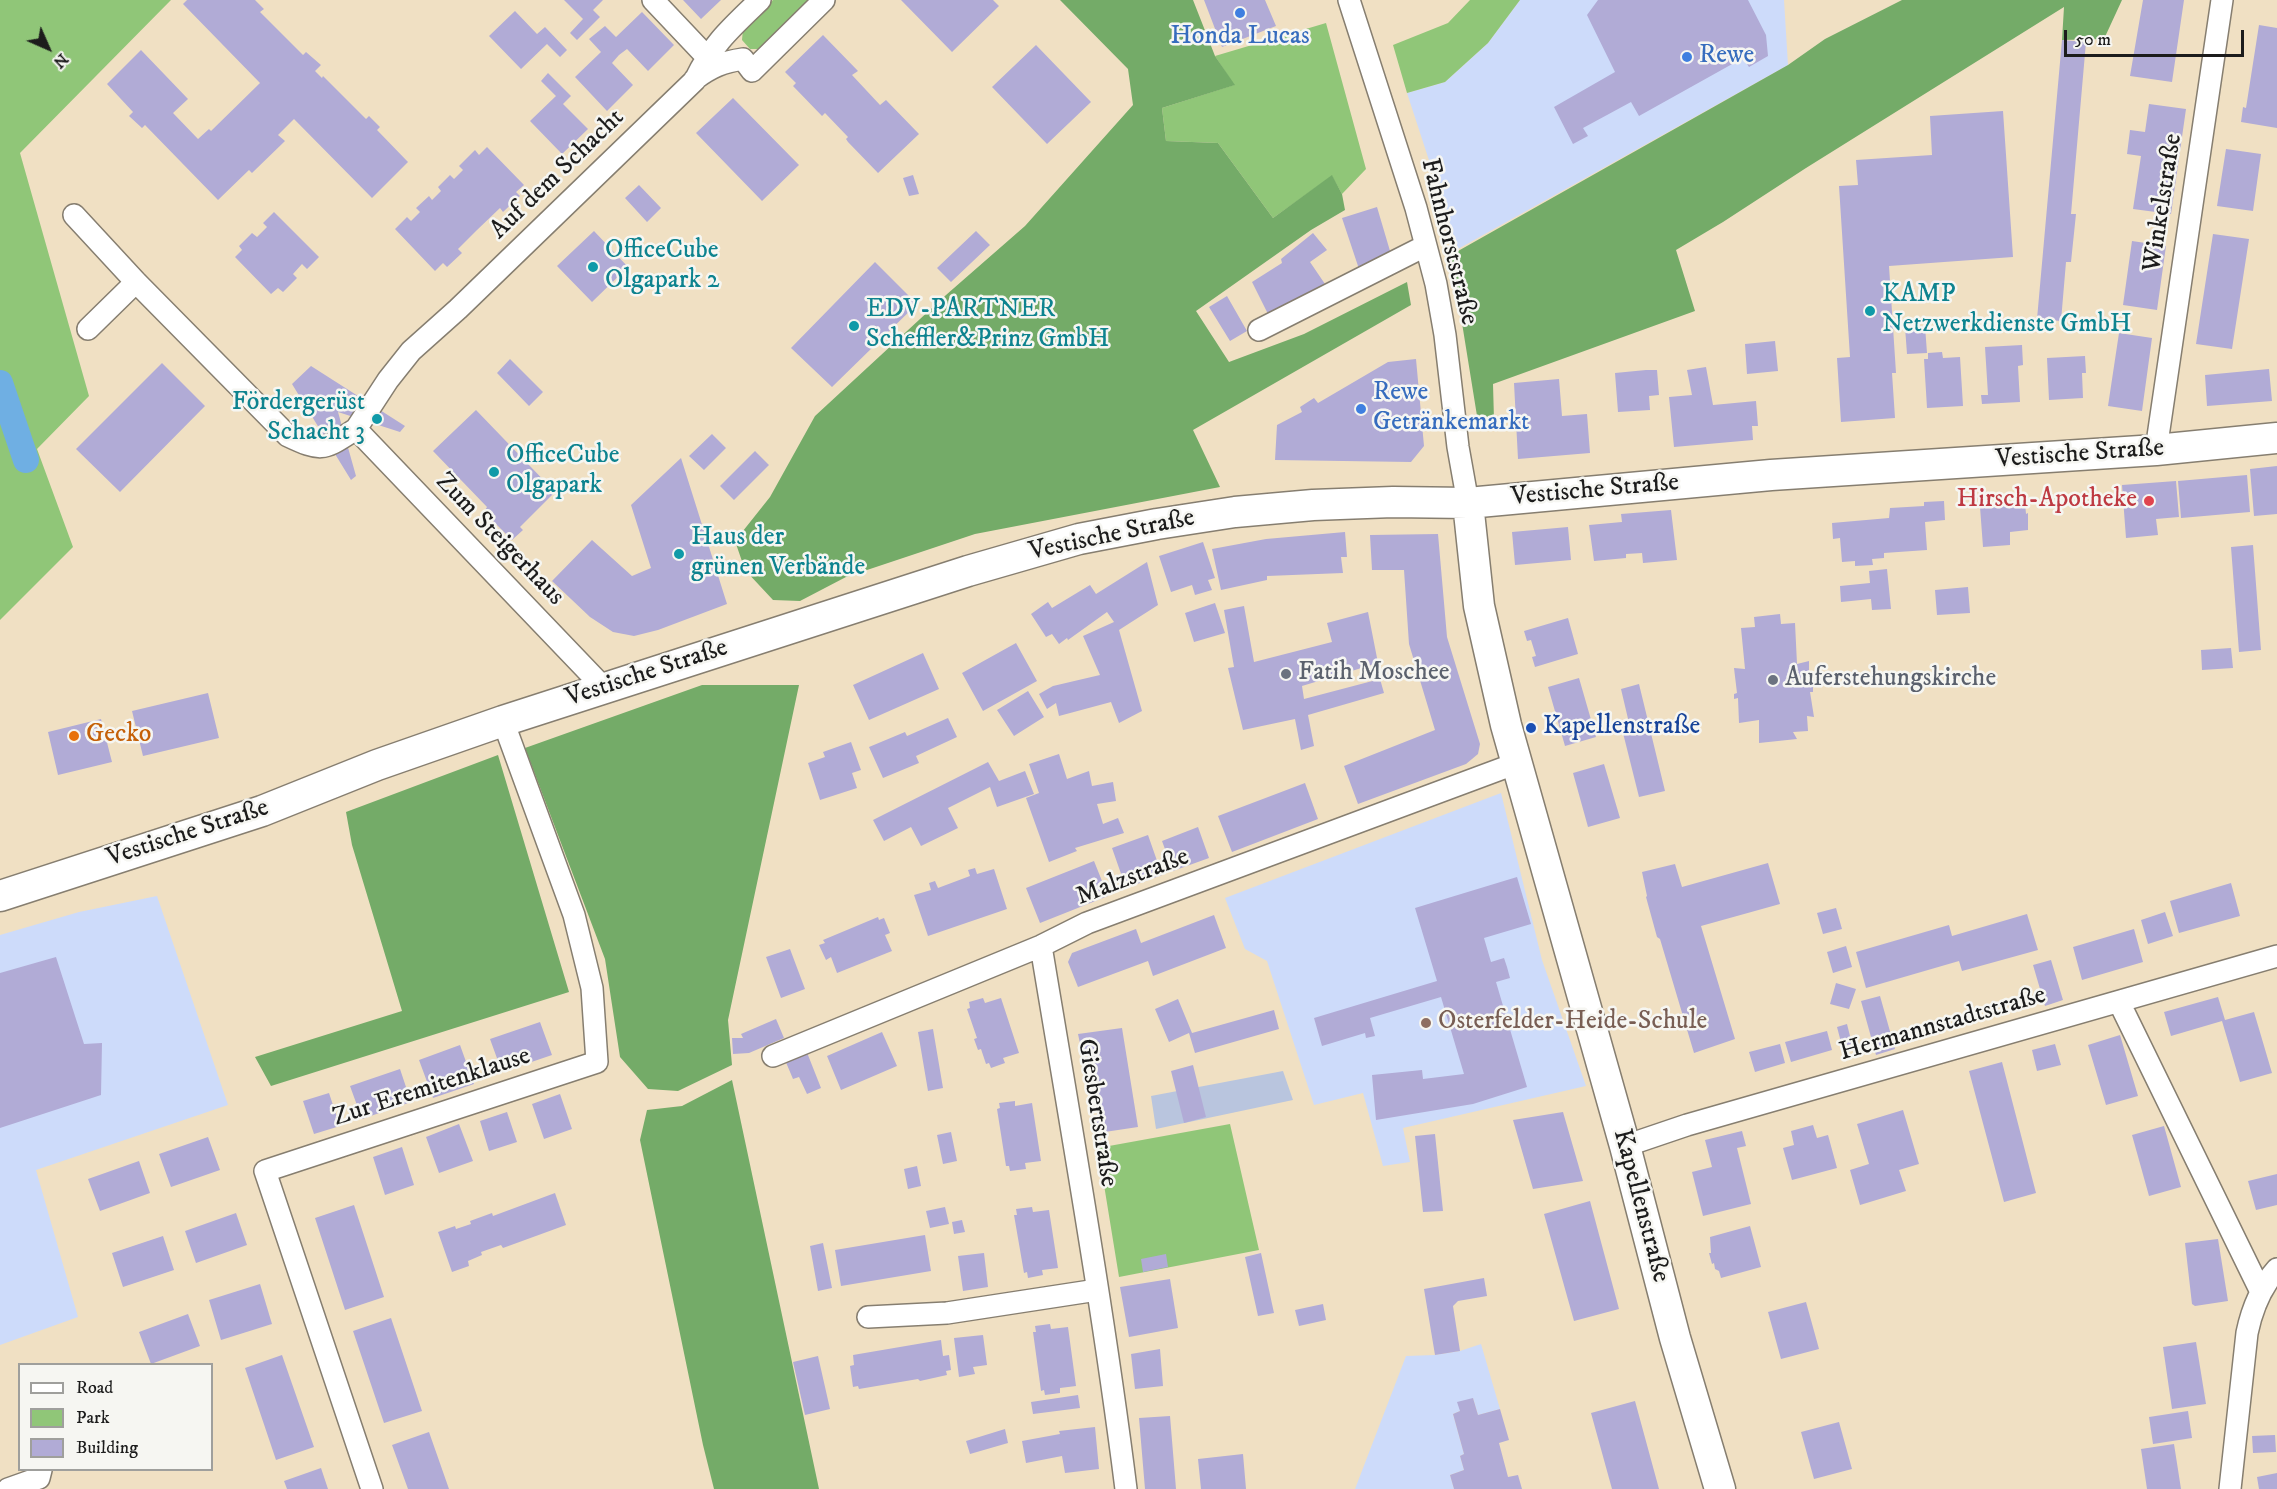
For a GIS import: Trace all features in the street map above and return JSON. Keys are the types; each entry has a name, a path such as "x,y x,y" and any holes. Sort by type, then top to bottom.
{"street":[{"path":"653,0 706,56"},
{"name":"Auf dem Schacht","path":"695,80 706,56 760,0"},
{"name":"Auf dem Schacht","path":"356,429 388,380 411,351 458,309 695,80 711,68 725,62 743,59 752,71 824,0"},
{"name":"Fahnhorststraße","path":"1348,0 1416,208 1436,284 1445,335 1458,447 1468,502"},
{"name":"Winkelstraße","path":"2156,450 2222,0"},
{"path":"74,215 136,282 288,436 310,447 327,447 356,429"},
{"path":"1259,330 1425,246"},
{"path":"88,329 136,282"},
{"name":"Zum Steigerhaus","path":"356,429 604,688"},
{"name":"Vestische Straße","path":"0,896 262,811 377,765 503,721 968,571 1079,539 1235,512 1381,502 1468,502 1772,475 2156,450 2277,438"},
{"name":"Kapellenstraße","path":"1468,502 1484,633 1517,762 1625,1146 1675,1338 1720,1489"},
{"name":"Zur Eremitenklause","path":"372,1489 265,1171 597,1062 592,988 574,915 503,721"},
{"name":"Malzstraße","path":"773,1056 1041,946 1087,923 1517,762"},
{"name":"Giesbertstraße","path":"1041,946 1115,1401 1126,1489"},
{"name":"Hermannstadtstraße","path":"1625,1146 1688,1125 2277,956"},
{"path":"2119,1002 2260,1292"},
{"path":"2230,1489 2247,1333 2260,1292 2277,1269"},
{"path":"867,1317 947,1313 1096,1290"},
{"path":"8,1489 39,1479 42,1471"}],"shaded area":[{"path":"1520,0 1784,0 1788,65 1458,249 1407,93 1445,82 1488,43"},
{"name":"Osterfelder-Heide-Schule","path":"1501,793 1542,960 1586,1086 1403,1128 1410,1162 1383,1166 1363,1093 1314,1105 1267,961 1245,949 1225,898"},
{"path":"157,896 228,1105 36,1170 78,1317 0,1345 0,935 79,912"},
{"path":"1283,1071 1293,1100 1156,1129 1151,1096"},
{"path":"1481,1344 1500,1409 1478,1415 1473,1398 1460,1411 1453,1414 1464,1454 1460,1456 1464,1470 1450,1475 1454,1489 1355,1489 1406,1356 1460,1351"}],"green space":[{"path":"0,0 171,0 20,153 89,396 37,449 73,547 0,620"},
{"path":"773,0 811,0 761,49 750,49 742,40 743,29"},
{"path":"1060,0 1193,0 1215,56 1235,85 1162,108 1166,141 1218,143 1273,218 1332,175 1342,194 1345,210 1311,230 1196,311 1229,362 1304,334 1407,282 1411,305 1193,430 1220,487 975,534 846,577 800,601 773,600 745,570 735,541 770,497 815,416 946,295 1025,226 1133,105 1128,69"},
{"path":"1470,0 1520,0 1488,43 1445,82 1407,93 1393,45 1448,23"},
{"path":"1902,0 2122,0 2104,39 2062,40 2064,7 1676,250 1695,311 1493,384 1494,420 1478,422 1451,255 1788,65 1825,39"},
{"path":"1326,23 1366,169 1342,194 1332,176 1273,218 1218,143 1166,141 1162,108 1234,85 1215,56"},
{"path":"702,685 799,685 728,1020 732,1065 678,1091 648,1089 620,1057 605,959 525,748"},
{"path":"498,755 569,992 271,1086 255,1057 402,1011 352,845 346,812"},
{"path":"732,1080 819,1489 714,1489 703,1445 640,1140 647,1110 682,1106"},
{"path":"1230,1124 1259,1250 1119,1277 1098,1148"}],"building":[{"path":"187,0 255,0 264,9 260,12 303,55 306,52 321,65 315,71 322,78 323,76 366,119 369,116 380,127 377,130 408,162 372,198 294,119 278,135 285,141 252,173 249,170 218,200 145,125 142,128 129,116 133,112 107,84 141,50 188,99 173,113 198,139 209,129 211,131 260,83 183,4"},
{"path":"564,0 603,0 593,10 600,17 577,40 570,33 583,19"},
{"path":"683,0 721,0 701,19"},
{"path":"901,0 993,0 999,6 952,52"},
{"name":"Honda Lucas","path":"1204,0 1265,0 1276,26 1222,47"},
{"name":"Rewe","path":"1598,0 1748,0 1766,35 1768,56 1749,67 1743,58 1639,116 1631,102 1583,128 1588,136 1573,144 1554,107 1615,72 1587,15"},
{"path":"2143,0 2184,0 2172,82 2130,76"},
{"path":"515,11 537,34 545,27 567,50 560,57 547,44 521,69 489,36"},
{"path":"642,12 674,45 648,71 627,49 619,55 612,63 633,85 607,111 575,77 601,52 589,39 605,26 616,37"},
{"path":"2259,25 2277,28 2277,128 2241,122 2243,107 2246,108"},
{"path":"823,35 858,71 852,75 880,105 886,100 919,134 878,173 848,142 846,139 848,137 825,113 822,116 793,86 796,83 785,72"},
{"path":"2062,40 2086,42 2071,214 2076,214 2071,262 2066,262 2061,321 2037,319"},
{"path":"1036,45 1091,102 1047,144 992,87"},
{"path":"548,73 571,96 563,104 588,129 562,154 530,121 556,96 541,81"},
{"path":"733,98 799,165 762,201 696,133"},
{"path":"2149,104 2186,109 2171,214 2133,209 2141,156 2127,154 2130,130 2145,132"},
{"name":"KAMP Netzwerkdienste GmbH","path":"2003,111 2013,257 1889,266 1896,373 1892,373 1895,418 1841,422 1837,358 1850,357 1839,186 1858,185 1856,160 1932,155 1930,116"},
{"path":"487,147 524,185 516,192 520,196 503,212 500,208 477,230 458,249 462,253 447,267 443,263 435,271 395,229 407,217 411,221 420,212 416,208 429,196 432,200 441,191 438,187 450,175 454,179 463,170 459,166 475,150 479,155"},
{"path":"2226,149 2261,154 2253,211 2217,206"},
{"path":"913,175 919,194 909,196 903,178"},
{"path":"639,185 661,208 647,222 625,198"},
{"path":"1377,207 1390,251 1359,269 1342,218"},
{"path":"274,212 319,257 307,269 302,264 293,274 297,278 283,292 278,288 271,294 235,257 242,250 239,246 252,233 257,237 267,227 263,223"},
{"name":"OfficeCube Olgapark 2","path":"594,231 628,267 592,302 557,266"},
{"path":"976,231 990,245 951,282 937,268"},
{"path":"1313,233 1327,250 1310,262 1325,284 1268,314 1252,282 1282,263 1281,259"},
{"path":"2213,234 2249,239 2232,349 2196,344"},
{"path":"2132,241 2166,246 2157,310 2123,305"},
{"name":"EDV-PARTNER Scheffler&Prinz GmbH","path":"875,262 917,304 832,387 791,348"},
{"path":"1227,296 1247,331 1230,341 1209,307"},
{"path":"1925,326 1927,353 1907,354 1905,327"},
{"path":"2119,333 2152,338 2142,411 2108,406"},
{"path":"1775,341 1778,371 1747,374 1745,344"},
{"path":"2022,345 2023,365 2018,366 2020,402 1982,404 1981,395 1988,395 1985,347"},
{"path":"1942,352 1943,358 1960,357 1963,406 1927,408 1924,359 1928,359 1928,353"},
{"path":"2085,356 2086,373 2082,373 2083,398 2049,400 2047,358"},
{"path":"510,359 543,392 529,406 497,373"},
{"name":"Rewe Getränkemarkt","path":"1416,359 1424,446 1411,462 1275,460 1277,425 1302,412 1300,407 1314,398 1318,403 1388,362"},
{"path":"162,363 205,406 120,492 76,449"},
{"name":"Fördergerüst Schacht 3","path":"311,366 405,426 400,432 338,412 356,476 351,480 292,384"},
{"path":"1706,367 1713,405 1756,401 1758,426 1752,426 1753,440 1674,447 1669,397 1692,395 1687,370"},
{"path":"2269,369 2272,401 2207,406 2205,375"},
{"path":"1657,370 1659,395 1649,396 1650,410 1618,412 1615,373"},
{"path":"1559,379 1562,416 1587,414 1590,453 1518,459 1514,383"},
{"name":"OfficeCube Olgapark","path":"476,410 555,492 520,527 523,530 512,540 484,512 487,507 433,451"},
{"path":"712,434 726,448 704,470 689,456"},
{"path":"755,451 769,465 734,500 720,486"},
{"name":"Haus der grünen Verbände","path":"681,458 727,604 658,630 634,636 613,632 590,617 552,581 592,540 632,576 651,568 631,505"},
{"path":"2277,466 2277,514 2254,516 2250,469"},
{"path":"2247,475 2250,512 2181,518 2178,481"},
{"path":"2176,481 2179,517 2156,519 2158,535 2126,538 2122,485"},
{"path":"2009,500 2010,505 2025,503 2026,514 2028,513 2028,530 2010,532 2010,545 1983,547 1980,507 1995,506 1995,501"},
{"path":"1944,501 1945,520 1925,522 1927,550 1884,553 1884,558 1872,559 1873,565 1855,566 1855,561 1842,562 1840,538 1833,539 1832,523 1889,518 1890,508 1924,506 1924,502"},
{"path":"1671,510 1677,560 1643,563 1642,553 1626,554 1626,558 1594,561 1589,525 1622,522 1621,514"},
{"path":"1568,527 1571,560 1515,565 1512,532"},
{"path":"1345,532 1347,557 1341,557 1343,573 1267,576 1267,580 1221,590 1212,549 1266,539"},
{"path":"1438,534 1447,637 1480,744 1478,754 1466,764 1358,804 1344,766 1435,730 1409,644 1404,570 1372,570 1370,535"},
{"path":"1203,542 1215,578 1208,580 1212,590 1195,595 1192,585 1171,592 1159,556"},
{"path":"2253,545 2261,650 2239,652 2231,547"},
{"path":"1147,562 1158,605 1119,630 1142,711 1119,723 1111,702 1059,716 1056,703 1047,709 1039,694 1053,686 1100,675 1083,636 1114,622 1107,612 1059,644 1052,634 1046,637 1031,614 1048,602 1052,608 1090,585 1096,594"},
{"path":"1887,569 1891,609 1872,610 1871,599 1841,602 1840,586 1870,583 1869,571"},
{"path":"1968,587 1970,613 1937,615 1935,590"},
{"path":"1215,603 1225,633 1194,642 1185,613"},
{"name":"Fatih Moschee","path":"1244,606 1254,662 1332,642 1327,623 1368,612 1378,663 1302,686 1304,699 1380,679 1384,693 1308,715 1314,746 1301,750 1295,719 1243,730 1228,668 1234,667 1224,610"},
{"name":"Auferstehungskirche","path":"1780,614 1781,624 1795,623 1797,664 1809,661 1809,687 1813,687 1813,692 1810,692 1814,717 1807,716 1808,731 1793,732 1797,739 1759,743 1759,720 1739,723 1738,698 1734,699 1734,694 1737,693 1734,668 1745,669 1741,628 1755,627 1754,617"},
{"path":"1568,618 1578,654 1535,667 1532,657 1536,656 1531,640 1527,641 1524,631"},
{"path":"1016,643 1037,681 983,711 962,673"},
{"path":"2231,648 2233,668 2202,670 2201,650"},
{"path":"923,653 939,689 869,720 853,685"},
{"path":"1579,678 1596,737 1565,746 1548,687"},
{"path":"1639,684 1665,791 1639,797 1621,725 1629,723 1621,689"},
{"path":"1028,691 1044,717 1014,736 997,710"},
{"path":"208,693 219,738 143,756 132,711"},
{"path":"948,718 957,737 916,756 919,763 883,778 869,747 905,732 907,736"},
{"path":"101,719 112,762 58,775 48,732"},
{"path":"851,742 861,770 852,773 857,788 820,800 808,763 825,757 823,752"},
{"path":"1059,754 1067,779 1089,771 1092,786 1113,782 1116,801 1097,804 1103,824 1118,818 1124,833 1075,848 1077,851 1049,862 1026,798 1039,793 1029,764"},
{"path":"988,762 999,781 1025,771 1034,794 997,807 990,787 948,808 958,828 921,846 911,827 884,841 873,820"},
{"path":"1604,764 1620,818 1588,827 1573,773"},
{"path":"1305,783 1318,819 1232,852 1218,816"},
{"path":"1198,827 1209,858 1173,871 1162,841"},
{"path":"1148,835 1162,875 1126,888 1112,848"},
{"path":"1094,861 1108,896 1040,923 1026,888"},
{"path":"1768,863 1780,904 1701,926 1735,1039 1694,1053 1660,939 1657,937 1642,872 1675,864 1682,887"},
{"path":"975,868 977,874 994,869 1007,909 928,936 914,895 931,890 929,883 935,881 938,888 970,876 968,870"},
{"path":"1517,877 1531,924 1484,938 1491,962 1504,958 1507,967 1510,978 1496,982 1527,1087 1473,1104 1376,1120 1372,1075 1422,1070 1423,1079 1464,1074 1441,997 1370,1018 1375,1036 1366,1038 1365,1033 1322,1046 1314,1018 1437,981 1415,908"},
{"path":"2231,883 2240,916 2179,933 2170,901"},
{"path":"1836,908 1842,929 1823,934 1817,913"},
{"path":"2165,912 2173,936 2148,944 2141,920"},
{"path":"2027,914 2038,950 1962,971 1959,961 1866,988 1856,952 1949,925 1952,936"},
{"path":"1214,915 1226,948 1153,976 1148,961 1078,987 1068,962 1072,953 1136,929 1141,943"},
{"path":"878,917 879,920 884,918 890,933 885,935 892,951 837,973 831,957 826,960 819,945 825,943 823,940"},
{"path":"2134,929 2143,962 2082,980 2073,947"},
{"path":"1846,946 1852,967 1833,973 1827,952"},
{"path":"790,949 805,989 781,998 766,957"},
{"path":"56,957 84,1044 102,1043 101,1095 0,1128 0,973"},
{"path":"2051,960 2063,1000 2045,1006 2033,965"},
{"path":"1836,983 1856,989 1849,1009 1830,1004"},
{"path":"1880,996 1895,1049 1876,1055 1861,1001"},
{"path":"2218,997 2225,1020 2254,1012 2272,1073 2240,1082 2222,1021 2171,1036 2164,1012"},
{"path":"983,998 985,1003 1001,998 1019,1053 1003,1058 1005,1063 991,1068 989,1063 986,1064 981,1049 978,1050 974,1039 977,1038 967,1009 970,1008 969,1002"},
{"path":"1178,999 1192,1033 1274,1010 1279,1029 1195,1053 1189,1033 1169,1042 1155,1009"},
{"path":"776,1019 784,1038 749,1053 733,1054 732,1038 743,1038 741,1034"},
{"path":"540,1022 552,1055 502,1072 490,1039"},
{"path":"1847,1024 1852,1044 1842,1046 1837,1027"},
{"path":"1122,1028 1138,1127 1098,1133 1096,1119 1098,1119 1087,1052 1082,1053 1078,1034"},
{"path":"933,1029 943,1088 928,1091 918,1032"},
{"path":"1827,1031 1832,1050 1791,1062 1785,1042"},
{"path":"882,1032 897,1066 841,1090 827,1056"},
{"path":"2120,1035 2138,1096 2106,1105 2088,1045"},
{"path":"1780,1044 1785,1063 1755,1072 1749,1052"},
{"path":"2055,1044 2061,1065 2037,1071 2032,1050"},
{"path":"460,1045 474,1084 433,1098 419,1060"},
{"path":"806,1050 821,1088 807,1094 799,1077 793,1079 785,1060"},
{"path":"2002,1062 2036,1193 2004,1202 1969,1071"},
{"path":"1193,1065 1206,1117 1184,1123 1171,1071"},
{"path":"400,1069 411,1102 362,1119 350,1086"},
{"path":"329,1093 340,1126 314,1134 303,1101"},
{"path":"560,1094 572,1129 544,1139 532,1104"},
{"path":"1015,1101 1015,1106 1032,1103 1041,1161 1025,1163 1026,1169 1010,1171 1009,1166 1006,1166 997,1109 1000,1108 999,1103"},
{"path":"1903,1110 1919,1164 1899,1170 1906,1191 1860,1205 1850,1170 1869,1164 1857,1124"},
{"path":"507,1112 517,1142 489,1151 480,1121"},
{"path":"1563,1112 1583,1181 1533,1189 1513,1120"},
{"path":"459,1124 473,1161 439,1173 426,1137"},
{"path":"1813,1125 1817,1138 1828,1135 1837,1168 1792,1180 1783,1148 1794,1145 1791,1131"},
{"path":"2164,1126 2181,1187 2149,1196 2132,1135"},
{"path":"1742,1131 1746,1146 1737,1148 1751,1204 1703,1216 1692,1172 1712,1167 1705,1140"},
{"path":"951,1132 957,1161 943,1164 937,1135"},
{"path":"1435,1134 1443,1211 1423,1212 1415,1136"},
{"path":"208,1137 220,1170 171,1187 159,1154"},
{"path":"402,1147 414,1185 385,1195 373,1157"},
{"path":"139,1161 150,1193 100,1211 88,1179"},
{"path":"917,1166 921,1186 908,1189 904,1169"},
{"path":"2277,1174 2277,1205 2256,1210 2248,1181"},
{"path":"555,1193 566,1225 503,1248 501,1245 481,1252 482,1255 468,1261 469,1266 452,1272 438,1232 455,1226 456,1229 471,1224 470,1221 492,1213 493,1216"},
{"path":"1590,1201 1619,1309 1574,1321 1544,1214"},
{"path":"354,1205 384,1297 345,1310 315,1218"},
{"path":"945,1207 949,1224 930,1228 926,1211"},
{"path":"1032,1207 1033,1212 1049,1210 1058,1268 1042,1270 1043,1275 1028,1278 1027,1272 1024,1273 1014,1215 1017,1215 1016,1209"},
{"path":"236,1213 247,1245 196,1263 185,1231"},
{"path":"962,1220 965,1232 954,1234 952,1222"},
{"path":"1750,1226 1761,1267 1721,1278 1714,1263 1712,1264 1709,1253 1711,1253 1710,1237"},
{"path":"925,1235 931,1271 841,1286 835,1250"},
{"path":"163,1236 174,1270 123,1287 112,1253"},
{"path":"2218,1239 2228,1301 2195,1306 2192,1304 2185,1243"},
{"path":"823,1243 832,1288 818,1291 810,1246"},
{"path":"984,1253 988,1287 963,1291 958,1256"},
{"path":"1261,1253 1274,1313 1258,1316 1245,1257"},
{"path":"1166,1254 1168,1267 1143,1272 1141,1259"},
{"path":"1484,1278 1487,1296 1458,1301 1453,1306 1460,1351 1435,1355 1424,1289"},
{"path":"1170,1279 1178,1328 1129,1337 1120,1287"},
{"path":"260,1284 272,1324 221,1340 209,1300"},
{"path":"1806,1302 1819,1349 1781,1359 1768,1312"},
{"path":"1323,1304 1326,1320 1299,1326 1295,1310"},
{"path":"188,1314 200,1346 151,1363 139,1332"},
{"path":"391,1318 422,1411 384,1423 353,1331"},
{"path":"1050,1324 1051,1329 1068,1327 1076,1386 1060,1388 1060,1393 1045,1395 1044,1390 1041,1391 1033,1332 1036,1332 1035,1326"},
{"path":"983,1335 987,1365 973,1367 975,1374 959,1377 954,1338"},
{"path":"941,1340 943,1356 949,1355 951,1370 946,1371 947,1375 859,1389 858,1386 853,1387 850,1366 854,1365 853,1355"},
{"path":"2196,1342 2206,1404 2172,1409 2163,1347"},
{"path":"1160,1349 1163,1386 1135,1389 1131,1354"},
{"path":"282,1355 314,1447 276,1460 245,1368"},
{"path":"818,1356 830,1409 805,1415 793,1362"},
{"path":"1078,1395 1080,1408 1033,1414 1031,1402"},
{"path":"1473,1398 1478,1415 1500,1409 1509,1440 1499,1443 1508,1477 1518,1475 1522,1489 1454,1489 1450,1475 1464,1470 1460,1456 1464,1454 1453,1414 1460,1411 1457,1402"},
{"path":"1635,1401 1659,1489 1612,1489 1591,1413"},
{"path":"2188,1411 2192,1438 2153,1444 2149,1417"},
{"path":"1170,1416 1176,1489 1145,1489 1139,1418"},
{"path":"1839,1422 1852,1469 1814,1479 1801,1432"},
{"path":"1095,1427 1099,1469 1065,1473 1062,1456 1026,1463 1022,1441 1060,1434 1059,1431"},
{"path":"1005,1429 1008,1443 970,1454 966,1441"},
{"path":"429,1432 449,1489 408,1489 392,1445"},
{"path":"2275,1435 2276,1452 2253,1453 2252,1436"},
{"path":"2174,1444 2181,1489 2147,1489 2141,1449"},
{"path":"1243,1454 1246,1489 1201,1489 1198,1459"},
{"path":"321,1468 328,1489 287,1489 284,1481"},
{"path":"2277,1473 2277,1489 2259,1489 2257,1477"}],"waterway":[{"path":"0,383 26,460"}],"place":[{"name":"Honda Lucas","path":"1240,13"},
{"name":"Rewe","path":"1687,57"},
{"name":"OfficeCube Olgapark 2","path":"593,267"},
{"name":"KAMP Netzwerkdienste GmbH","path":"1870,311"},
{"name":"EDV-PARTNER Scheffler&Prinz GmbH","path":"854,326"},
{"name":"Rewe Getränkemarkt","path":"1361,409"},
{"name":"Fördergerüst Schacht 3","path":"377,419"},
{"name":"OfficeCube Olgapark","path":"494,472"},
{"name":"Hirsch-Apotheke","path":"2149,501"},
{"name":"Haus der grünen Verbände","path":"679,554"},
{"name":"Fatih Moschee","path":"1286,674"},
{"name":"Auferstehungskirche","path":"1773,680"},
{"name":"Kapellenstraße","path":"1531,728"},
{"name":"Gecko","path":"74,736"},
{"name":"Osterfelder-Heide-Schule","path":"1426,1023"}]}
